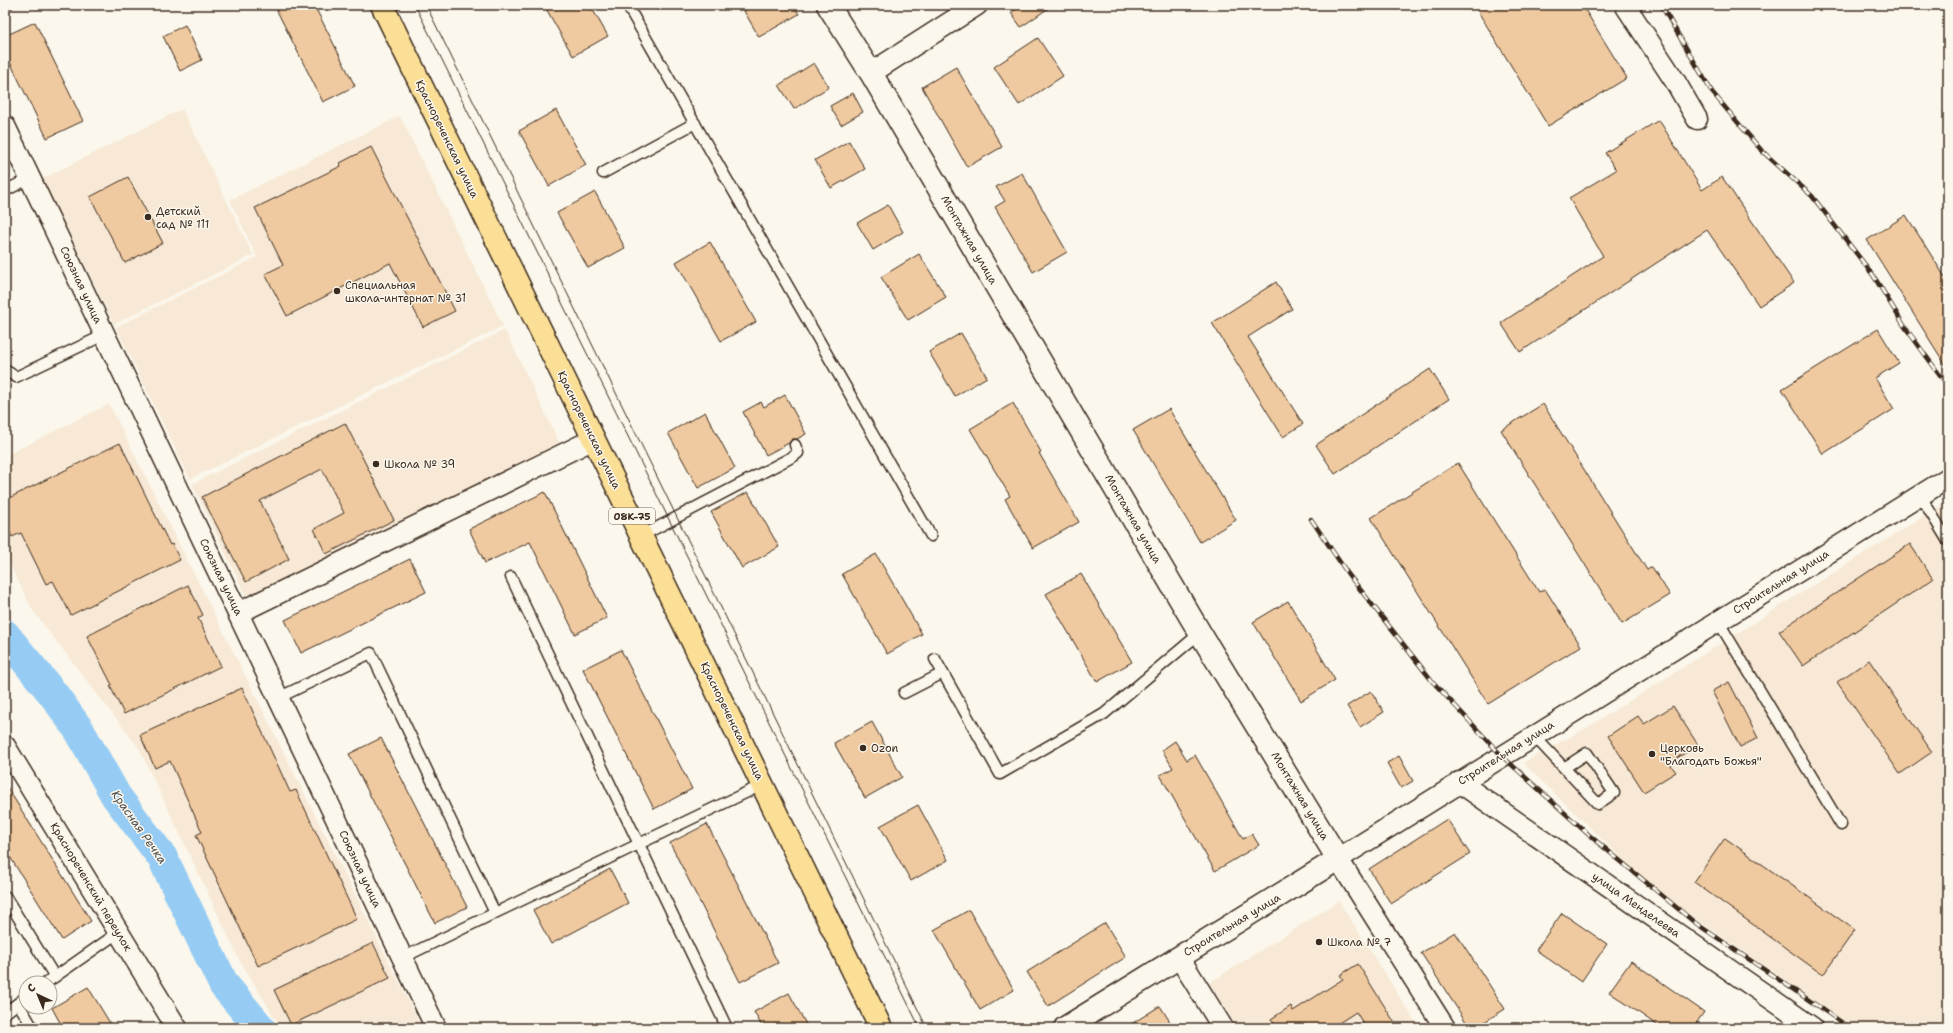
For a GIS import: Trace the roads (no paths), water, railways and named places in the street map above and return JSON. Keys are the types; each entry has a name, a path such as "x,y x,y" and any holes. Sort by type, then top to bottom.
{"main road":[{"name":"Краснореченская улица","path":"382,5 881,1028"}],"street":[{"name":"Монтажная улица","path":"828,5 871,73 1200,633 1338,859 1445,1028"},
{"path":"871,73 977,5"},
{"path":"1625,5 1675,80 1697,119"},
{"name":"Союзная улица","path":"5,126 436,1028"},
{"path":"238,613 594,439"},
{"name":"Строительная улица","path":"1065,1028 1948,478"},
{"name":"Краснореченский переулок","path":"5,746 177,1028"},
{"name":"улица Менделеева","path":"1459,782 1812,1028"},
{"path":"1179,957 1223,1028"}],"lane":[{"path":"627,5 931,536"},
{"path":"603,173 694,123"},
{"path":"5,191 30,178"},
{"path":"5,370 16,377 104,335"},
{"path":"641,536 794,456 798,453 795,445"},
{"path":"1920,495 1948,541"},
{"path":"511,577 727,1028"},
{"path":"1718,621 1841,825"},
{"path":"936,659 1000,774 1104,714 1200,633"},
{"path":"278,698 371,653 495,913"},
{"path":"904,693 943,673"},
{"path":"1534,736 1564,768 1598,804 1614,793 1587,753 1564,768"},
{"path":"402,958 762,785"},
{"path":"5,896 47,975"},
{"path":"57,975 118,932"},
{"path":"5,1013 18,1003"},
{"path":"28,1015 33,1028"}],"waterway":[{"name":"Красная Речка","path":"5,635 54,695 79,730 116,796 162,857 224,985 260,1028"}],"tram line":[{"path":"415,5 920,1028"},
{"path":"426,5 927,1028"}],"railway":[{"path":"1661,5 1712,92 1762,151 1812,196 1873,275 1905,327 1948,386"},
{"path":"1311,519 1348,574 1433,682 1502,756 1589,835 1694,922 1850,1028"}],"place":[{"name":"Детский сад № 111","path":"148,217"},
{"name":"Специальная школа-интернат № 31","path":"337,291"},
{"name":"Школа № 39","path":"376,464"},
{"name":"Ozon","path":"863,748"},
{"name":"Церковь \"Благодать Божья\"","path":"1652,754"},
{"name":"Школа № 7","path":"1319,942"}]}
